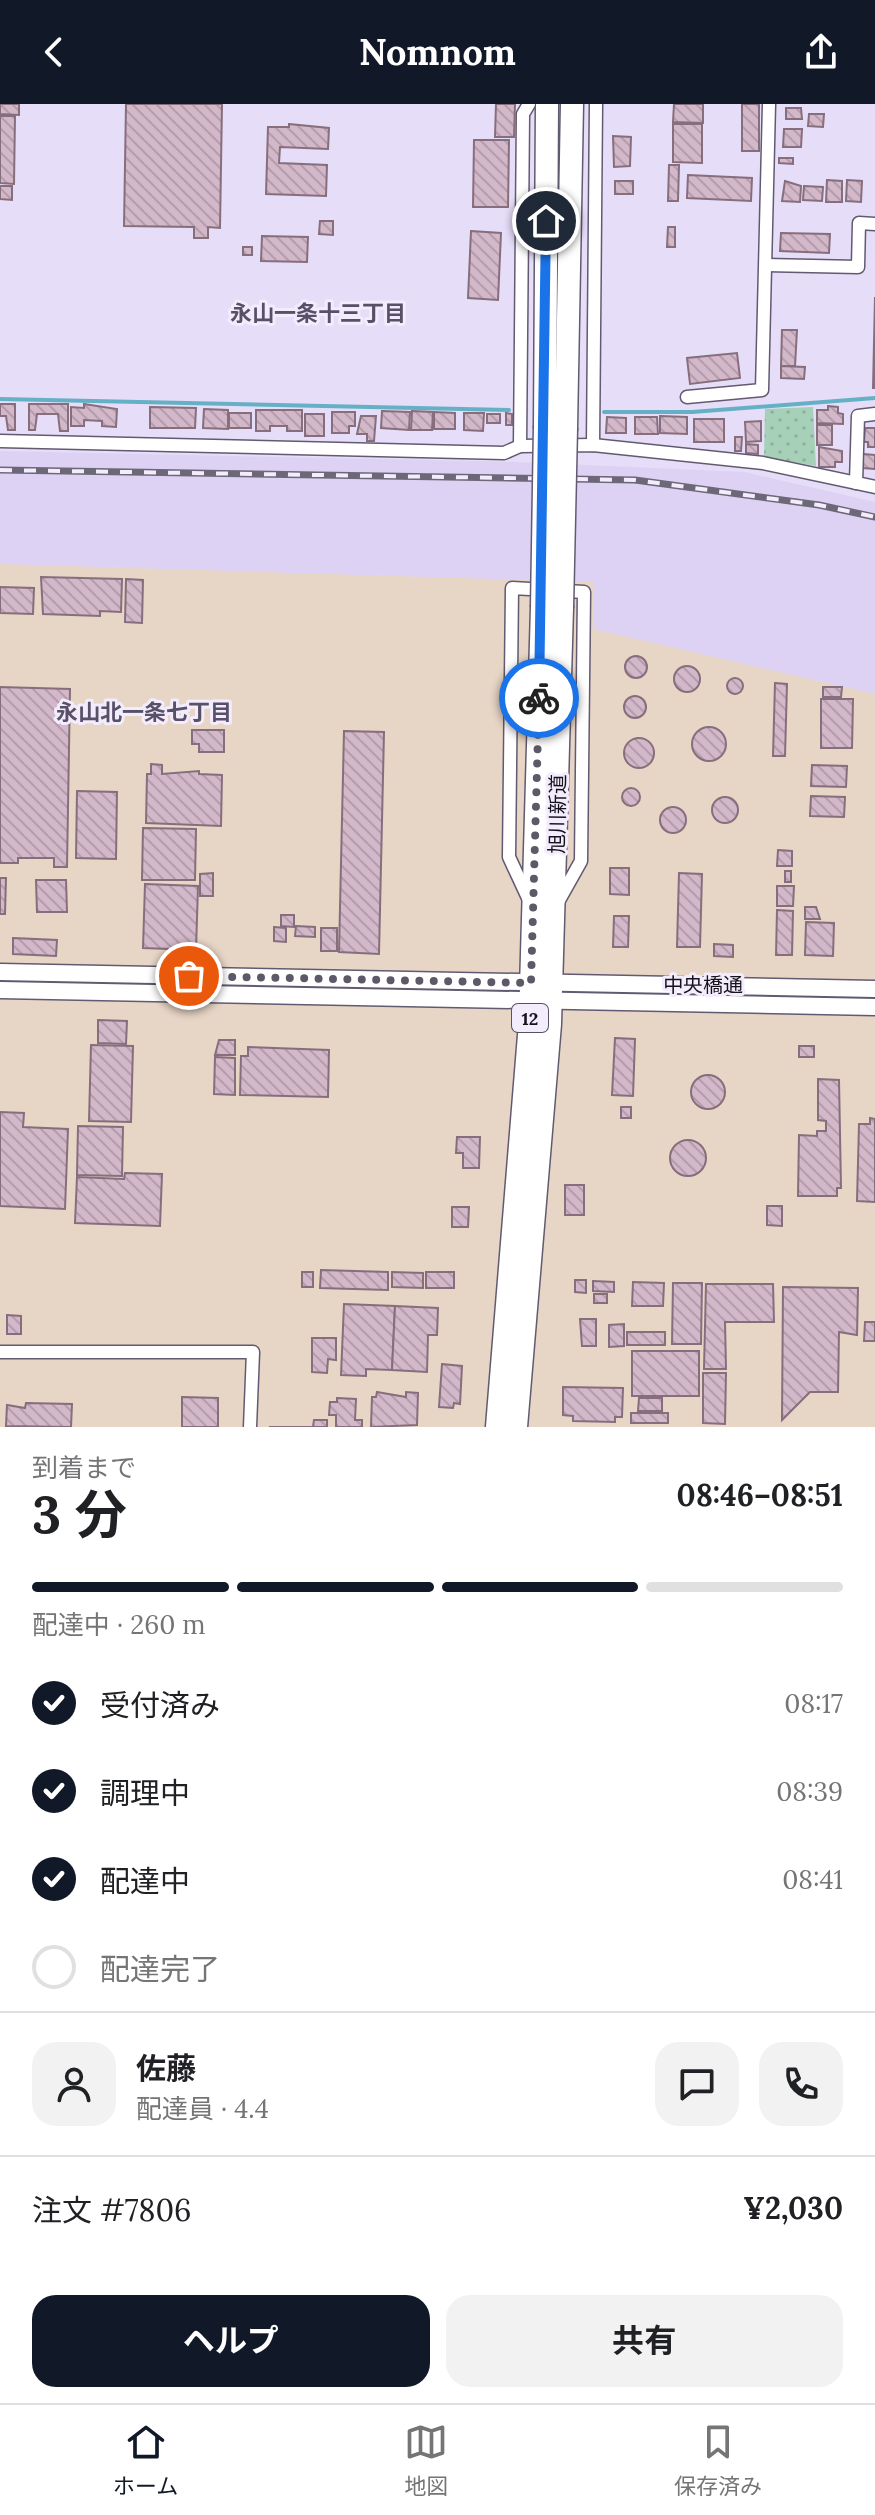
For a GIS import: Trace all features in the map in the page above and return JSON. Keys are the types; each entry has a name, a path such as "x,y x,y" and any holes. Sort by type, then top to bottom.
{"highway":[{"name":"旭川新道","path":"547,104 556,427"},
{"name":"旭川新道","path":"516,1427 541,993 556,427 572,104"},
{"name":"旭川新道","path":"497,1427 541,993"}],"main road":[{"path":"0,972 541,993"},
{"name":"中央橋通","path":"541,993 875,989"},
{"path":"0,990 541,993"},
{"name":"中央橋通","path":"541,993 875,1007"}],"street":[{"path":"520,446 523,114 529,104"},
{"path":"593,445 596,104"},
{"path":"687,397 762,390 769,104"},
{"path":"766,265 858,267 859,223 875,224"},
{"path":"856,483 858,416 875,414"},
{"path":"0,441 504,453 520,446 593,445 763,463 875,487"},
{"path":"512,588 584,592 581,861 543,907 509,857 512,588"},
{"path":"0,1352 253,1352 250,1427"}],"shaded area":[{"path":"0,451 516,462 745,472 875,502 875,694 592,629 593,582 0,564"},
{"path":"0,564 594,582 593,629 875,694 875,1427 0,1427"}],"green space":[{"path":"813,407 816,466 764,457 765,409"}],"building":[{"path":"0,104 19,104 19,115 0,114"},
{"path":"126,104 222,104 220,228 208,227 208,238 194,238 194,227 124,226"},
{"path":"496,104 515,104 514,137 495,137"},
{"path":"674,104 703,104 703,123 673,122"},
{"path":"742,104 759,104 759,151 742,151"},
{"path":"786,108 801,108 802,119 786,119"},
{"path":"809,114 824,114 823,127 808,126"},
{"path":"0,116 15,116 14,184 0,183"},
{"path":"289,124 329,128 328,149 280,147 279,163 327,165 326,196 266,194 268,127 289,127"},
{"path":"673,124 702,124 702,163 673,162"},
{"path":"784,129 802,129 801,147 783,147"},
{"path":"613,136 631,137 630,166 614,167"},
{"path":"474,140 509,140 508,207 473,207"},
{"path":"779,158 793,158 793,164 779,163"},
{"path":"669,165 679,165 678,201 668,201"},
{"path":"688,175 752,178 751,201 687,198"},
{"path":"827,180 842,181 842,202 826,202"},
{"path":"847,180 862,181 861,202 846,201"},
{"path":"615,181 633,181 633,194 615,194"},
{"path":"785,181 801,186 800,202 782,201"},
{"path":"0,186 12,186 12,200 0,199"},
{"path":"804,186 823,187 822,201 803,200"},
{"path":"320,221 333,221 333,235 319,234"},
{"path":"668,227 675,227 675,247 667,247"},
{"path":"471,231 501,233 498,300 468,298"},
{"path":"781,233 830,234 829,253 780,251"},
{"path":"262,236 308,237 307,262 261,261"},
{"path":"243,247 252,247 252,255 243,255"},
{"path":"875,297 875,388 873,388"},
{"path":"782,330 797,330 795,366 781,366"},
{"path":"737,353 740,378 690,384 687,358"},
{"path":"781,366 805,367 804,379 781,378"},
{"path":"0,404 15,404 15,430 8,430 6,416 0,416"},
{"path":"29,404 68,404 68,431 60,431 58,414 37,414 35,430 29,430"},
{"path":"84,404 117,409 116,427 102,426 102,421 84,420 84,426 71,426 71,407 84,408"},
{"path":"828,406 838,407 838,413 843,414 843,424 817,423 817,410 828,410"},
{"path":"150,407 196,408 195,428 150,428"},
{"path":"204,409 228,410 228,429 203,428"},
{"path":"256,410 302,410 302,431 287,431 287,426 270,426 270,431 256,431"},
{"path":"382,411 410,412 409,430 381,428"},
{"path":"412,411 433,412 432,430 411,430"},
{"path":"332,412 355,412 355,426 349,426 349,433 332,433"},
{"path":"434,412 455,413 455,429 434,429"},
{"path":"229,413 251,413 251,428 229,428"},
{"path":"464,413 484,413 483,431 464,430"},
{"path":"506,413 512,414 512,425 506,425"},
{"path":"305,414 324,414 324,436 305,436"},
{"path":"487,414 500,414 500,423 487,423"},
{"path":"361,416 376,416 374,441 367,441 367,434 357,434"},
{"path":"660,416 687,417 687,434 660,433"},
{"path":"607,417 626,418 626,433 606,433"},
{"path":"635,417 657,417 658,434 635,434"},
{"path":"694,419 724,419 724,442 694,442"},
{"path":"761,421 761,441 746,442 745,422"},
{"path":"817,425 832,425 832,445 817,445"},
{"path":"865,428 875,428 875,447 868,447 868,442 864,442"},
{"path":"735,437 742,437 741,451 735,451"},
{"path":"746,444 758,445 758,454 746,453"},
{"path":"819,447 842,451 842,462 835,462 835,467 819,467"},
{"path":"863,454 875,455 875,469 863,468"},
{"path":"41,577 122,579 121,612 100,611 100,616 43,614"},
{"path":"126,579 143,580 142,623 125,622"},
{"path":"0,587 34,588 33,614 0,613"},
{"path":"636,656 644,659 647,667 644,675 636,678 628,675 625,667 628,659"},
{"path":"687,666 696,670 700,679 696,688 687,692 678,688 674,679 678,670"},
{"path":"735,678 741,680 741,692 735,694 729,692 727,686 729,680"},
{"path":"775,683 787,684 785,756 773,756"},
{"path":"0,687 70,689 67,867 54,867 54,858 18,858 18,863 0,863"},
{"path":"823,687 842,687 841,697 823,697"},
{"path":"635,696 643,699 646,707 643,715 635,718 627,715 624,707 627,699"},
{"path":"821,699 853,699 852,748 821,748"},
{"path":"709,727 721,732 726,744 721,756 709,761 697,756 692,744 697,732"},
{"path":"192,730 224,730 224,752 199,752 199,744 192,744"},
{"path":"344,731 384,732 379,954 339,952"},
{"path":"639,738 650,742 654,753 650,764 639,768 628,764 624,753 628,742"},
{"path":"151,764 162,765 162,774 199,771 199,774 222,775 221,826 146,823 147,774 151,774"},
{"path":"812,765 847,766 846,787 811,786"},
{"path":"631,788 640,797 631,806 622,797"},
{"path":"77,791 117,792 116,859 76,858"},
{"path":"811,796 845,797 844,817 810,816"},
{"path":"725,797 734,801 738,810 734,819 725,823 716,819 712,810 716,801"},
{"path":"673,807 682,811 686,820 682,829 673,833 664,829 660,820 664,811"},
{"path":"143,828 196,829 195,880 142,880"},
{"path":"778,850 792,851 792,866 777,866"},
{"path":"610,868 629,868 629,895 610,894"},
{"path":"785,871 791,871 791,882 785,882"},
{"path":"213,873 213,896 200,896 200,874"},
{"path":"679,873 702,874 700,947 677,947"},
{"path":"0,878 6,878 5,914 0,914"},
{"path":"36,880 66,880 67,912 37,912"},
{"path":"145,884 198,886 196,950 143,948"},
{"path":"777,886 794,886 793,906 777,906"},
{"path":"805,907 816,907 820,919 805,919"},
{"path":"777,910 793,911 792,955 776,955"},
{"path":"281,915 294,915 294,927 281,926"},
{"path":"614,916 629,916 628,947 613,947"},
{"path":"806,922 834,923 833,956 805,955"},
{"path":"296,926 315,927 315,937 295,936"},
{"path":"274,927 286,928 286,942 274,941"},
{"path":"321,928 337,928 337,951 321,951"},
{"path":"13,938 57,940 56,956 13,954"},
{"path":"714,944 733,945 733,957 714,956"},
{"path":"98,1020 127,1021 126,1044 98,1043"},
{"path":"615,1038 635,1039 633,1096 612,1095"},
{"path":"219,1040 235,1040 235,1055 215,1055"},
{"path":"91,1045 133,1046 131,1122 89,1121"},
{"path":"799,1046 814,1046 814,1057 799,1057"},
{"path":"248,1047 329,1050 328,1097 240,1095 241,1056 248,1056"},
{"path":"215,1057 235,1058 235,1095 214,1094"},
{"path":"708,1075 720,1080 725,1092 720,1104 708,1109 696,1104 691,1092 696,1080"},
{"path":"818,1079 839,1080 841,1188 837,1188 837,1196 798,1196 799,1135 817,1136 817,1131 826,1131 826,1121 818,1120"},
{"path":"621,1107 631,1107 631,1118 621,1118"},
{"path":"0,1112 24,1113 23,1127 68,1129 65,1209 0,1206"},
{"path":"870,1118 875,1119 875,1202 857,1201 859,1124 870,1124"},
{"path":"78,1126 123,1127 122,1176 77,1175"},
{"path":"457,1137 480,1137 479,1168 463,1168 463,1153 456,1153"},
{"path":"688,1140 700,1146 706,1158 700,1170 688,1176 676,1170 670,1158 676,1146"},
{"path":"125,1173 162,1174 160,1226 75,1223 77,1177 124,1179"},
{"path":"565,1185 584,1185 584,1215 565,1215"},
{"path":"767,1206 782,1206 782,1226 767,1225"},
{"path":"452,1207 469,1207 468,1227 452,1227"},
{"path":"321,1270 388,1272 388,1290 320,1288"},
{"path":"302,1272 313,1272 313,1287 302,1287"},
{"path":"392,1272 423,1273 423,1288 392,1287"},
{"path":"426,1272 454,1272 454,1288 426,1288"},
{"path":"575,1280 586,1280 586,1293 575,1292"},
{"path":"593,1281 614,1282 614,1292 593,1291"},
{"path":"633,1282 664,1283 663,1306 632,1306"},
{"path":"673,1283 702,1283 701,1344 672,1344"},
{"path":"706,1284 773,1284 774,1322 725,1322 726,1369 704,1369"},
{"path":"783,1287 858,1288 857,1335 839,1332 838,1392 810,1392 782,1420"},
{"path":"594,1294 607,1294 607,1303 594,1303"},
{"path":"344,1304 395,1306 392,1370 366,1369 366,1376 341,1375"},
{"path":"395,1306 438,1308 437,1335 428,1335 427,1372 392,1370"},
{"path":"7,1315 21,1316 21,1334 7,1334"},
{"path":"580,1319 596,1319 596,1346 582,1346"},
{"path":"865,1322 875,1322 875,1341 864,1341"},
{"path":"624,1324 624,1346 609,1347 609,1325"},
{"path":"627,1332 665,1332 665,1345 627,1345"},
{"path":"312,1338 336,1338 336,1360 328,1359 327,1373 312,1372"},
{"path":"632,1351 699,1351 699,1396 632,1396"},
{"path":"442,1364 462,1366 460,1404 454,1403 453,1408 439,1407"},
{"path":"703,1373 726,1373 725,1424 703,1423"},
{"path":"563,1387 623,1388 622,1417 615,1417 615,1422 573,1421 573,1416 563,1415"},
{"path":"377,1392 406,1397 406,1392 418,1393 417,1425 371,1427 372,1397 376,1397"},
{"path":"182,1397 218,1398 218,1427 182,1427"},
{"path":"337,1398 356,1399 355,1420 362,1420 362,1427 336,1427 336,1415 329,1415 330,1402 337,1402"},
{"path":"639,1398 662,1398 662,1411 638,1411"},
{"path":"26,1403 72,1404 71,1427 6,1426 7,1405 25,1408"},
{"path":"631,1413 668,1413 668,1423 631,1423"},
{"path":"314,1420 327,1420 327,1427 313,1427"}],"waterway":[{"path":"604,412 692,412 875,398"},
{"path":"0,399 509,410"}],"railway":[{"path":"0,470 635,480 819,505 875,517"}],"way so far":[{"path":"189,976 531,983 539,698"}],"district":[{"name":"永山一条十三丁目","path":"318,313"},
{"name":"永山北一条七丁目","path":"144,712"}],"route":[{"path":"539,698 546,221"}]}
